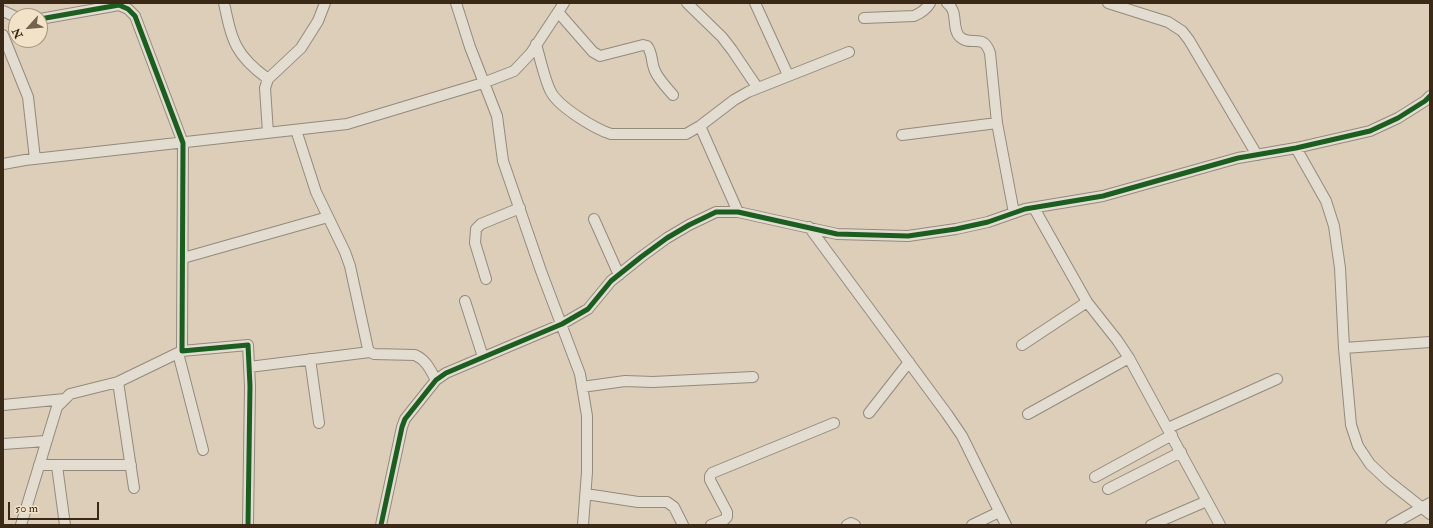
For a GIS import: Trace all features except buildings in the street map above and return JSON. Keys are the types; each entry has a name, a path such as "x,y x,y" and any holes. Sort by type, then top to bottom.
{"street":[{"path":"224,3 229,29 235,45 244,59 268,79"},
{"path":"268,133 265,88 268,79 301,48 318,20 325,3"},
{"path":"456,3 483,83 497,116 503,160 541,271 580,374 587,416 586,494 583,525"},
{"path":"3,164 35,159 347,124 483,83 514,70 531,53 564,3"},
{"path":"687,3 729,45 757,87"},
{"path":"755,3 788,75"},
{"path":"864,18 914,16 926,9 930,3"},
{"path":"947,3 952,8 957,34 964,40 980,41 985,43 990,53 997,123 1014,213"},
{"path":"1108,3 1168,22 1182,31 1189,40 1257,155"},
{"path":"48,18 119,5 128,6 135,16 183,143 183,258 180,352 203,450"},
{"path":"558,12 593,52 600,56 643,45 647,46 650,51 654,71 658,78 673,95"},
{"path":"3,35 28,97 35,159"},
{"path":"536,44 550,92 556,100 562,106 603,131 611,134 686,134 700,126 734,100 757,87 849,52"},
{"path":"381,525 405,419 436,380 446,373 562,324 588,310 611,282 641,256 689,225 716,212 738,212 837,234 908,236 956,229 988,222 1034,208 1104,196 1238,158 1296,148 1370,131 1398,118 1425,101 1430,96"},
{"path":"902,135 997,123"},
{"path":"700,126 738,212"},
{"path":"296,130 316,192 345,252 350,266 368,349 370,352"},
{"path":"1296,148 1326,201 1334,226 1340,268 1344,348 1351,425 1358,446 1370,464 1425,505 1430,514"},
{"path":"486,279 475,243 476,229 481,224 520,208"},
{"path":"1034,208 1087,302 1129,358 1220,525"},
{"path":"183,258 328,217"},
{"path":"594,219 619,275"},
{"path":"808,227 909,362 962,436 1006,525"},
{"path":"464,301 483,357"},
{"path":"1022,345 1087,302"},
{"path":"1344,348 1430,342"},
{"path":"21,525 57,407 70,394 118,382 180,352 248,345 248,525"},
{"path":"249,367 370,352 374,354 415,355 425,361 436,380"},
{"path":"1028,414 1129,358"},
{"path":"310,360 320,423"},
{"path":"869,412 909,362"},
{"path":"582,387 625,381 653,382 753,376"},
{"path":"1096,476 1170,431 1277,379"},
{"path":"118,382 134,488"},
{"path":"3,405 65,399"},
{"path":"712,525 724,520 727,517 710,480 712,473 834,423"},
{"path":"6,442 46,441"},
{"path":"1108,489 1181,452"},
{"path":"39,466 131,466"},
{"path":"57,466 65,525"},
{"path":"586,494 638,502 667,502 674,507 683,525"},
{"path":"1151,525 1207,501"},
{"path":"1391,525 1425,505"},
{"path":"972,525 999,512"},
{"path":"847,525 851,523 855,525"}],"cycle path":[{"path":"48,18 119,5 128,9 135,16 183,143 182,351 248,345 250,386 248,525"},
{"path":"381,525 405,419 436,380 446,373 562,324 588,309 611,281 641,257 667,238 716,212 738,212 837,234 908,236 956,229 988,222 1025,209 1103,196 1238,158 1296,148 1370,131 1398,118 1425,101 1430,96"}]}
